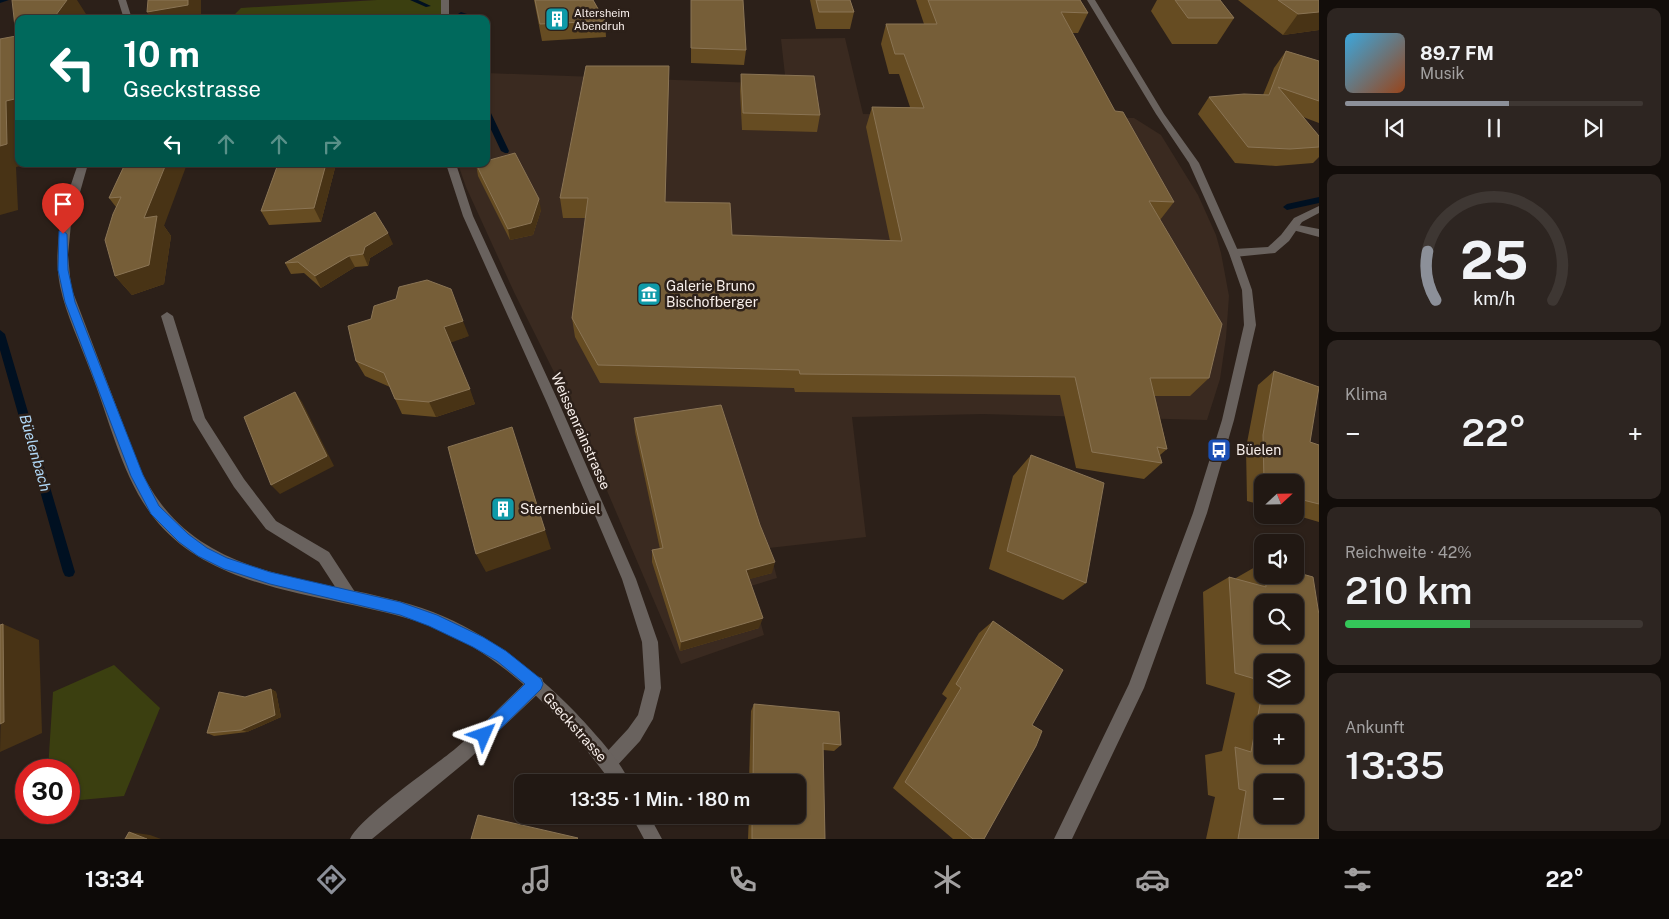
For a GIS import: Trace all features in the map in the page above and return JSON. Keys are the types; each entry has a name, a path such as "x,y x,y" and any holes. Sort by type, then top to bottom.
{"street":[{"path":"122,0 127,15"},
{"path":"445,0 445,15"},
{"path":"1064,839 1136,688 1200,513 1228,420 1250,324 1247,290 1234,253 1194,163 1160,114 1091,0"},
{"name":"Gseckstrasse","path":"82,167 69,204 64,226 62,252 64,279 70,302 137,476 151,503 167,523 202,552 224,563 255,574 400,608 432,620 478,642 502,656 536,684 572,720 616,774"},
{"name":"Weissenrainstrasse","path":"452,167 468,216 553,403 625,570 648,633 653,666 653,688 650,706 645,719 634,735 608,763"},
{"path":"1234,253 1271,250 1285,238 1298,220 1319,210"},
{"path":"1293,228 1319,233"},
{"path":"167,316 199,420 239,483 271,524 324,557 350,597"},
{"path":"359,839 388,813 469,748 536,684"},
{"path":"645,824 653,839"}],"shaded area":[{"path":"845,38 863,114 1134,118 1161,135 1198,195 1216,235 1221,253 1229,296 1226,338 1220,379 1207,420 983,414 852,417 866,537 769,548 777,578 751,586 764,635 681,664 570,404 514,292 466,187 459,167 490,167 490,73 786,84 781,39"}],"green space":[{"path":"377,0 445,0 445,15 234,15 241,8"},
{"path":"114,665 160,708 124,796 80,800 80,759 49,759 53,692"}],"building":[{"path":"12,0 67,0 56,15 15,15 15,27"},
{"path":"148,0 188,0 188,5 147,12"},
{"path":"535,0 593,0 605,21 540,24"},
{"path":"691,0 743,0 746,50 691,48"},
{"path":"816,0 850,0 854,12 819,12"},
{"path":"928,0 1080,0 1088,13 1061,12 1115,111 1123,112 1174,202 1149,201 1222,324 1209,378 1150,378 1167,449 1157,447 1162,463 1092,452 1075,377 800,374 799,370 598,365 572,318 588,198 560,198 586,66 669,66 665,202 730,203 732,235 902,241 872,107 924,108 904,54 895,54 886,24 937,24"},
{"path":"1175,0 1220,0 1234,18 1188,18"},
{"path":"1278,0 1319,0 1319,12 1298,14"},
{"path":"15,36 15,99 6,101 7,144 0,146 0,39"},
{"path":"1286,51 1319,61 1319,101 1278,87 1319,136 1319,147 1290,149 1248,147 1209,97 1244,94 1269,95"},
{"path":"741,74 814,76 820,115 743,113"},
{"path":"515,153 539,199 531,223 508,229 477,167 490,167 490,160"},
{"path":"124,167 165,167 144,218 157,216 149,265 115,276 105,240 113,214 121,197 109,198"},
{"path":"277,167 325,167 314,208 261,211"},
{"path":"375,212 388,233 365,247 363,254 349,256 315,276 298,262 285,263"},
{"path":"427,280 451,289 463,321 444,327 470,389 429,402 395,399 384,373 356,361 348,326 371,319 374,306 396,299 399,287"},
{"path":"1274,371 1319,387 1310,442 1319,445 1319,504 1304,500 1304,474 1264,474 1263,435"},
{"path":"295,392 327,456 271,485 244,417"},
{"path":"721,405 760,525 775,562 746,570 763,618 681,642 652,550 663,548 634,418"},
{"name":"Sternenbüel","path":"512,427 545,530 476,554 448,447"},
{"path":"1031,455 1104,483 1086,583 1007,551"},
{"path":"1304,574 1313,577 1319,615 1319,839 1238,839 1246,791 1239,789 1235,747 1251,752 1254,736 1254,764 1304,764 1304,714 1258,714 1260,704 1304,704 1304,654 1254,654 1254,679 1235,673 1229,577 1266,587 1266,584 1304,584"},
{"path":"993,621 1063,670 1032,725 1042,731 1036,746 984,839 973,839 905,782 961,688 956,684"},
{"path":"3,624 4,722 0,724 0,625"},
{"path":"271,689 275,715 241,730 207,733 219,692 245,697"},
{"path":"754,704 839,712 841,745 823,743 825,839 752,839 752,824 806,824 806,774 753,774"},
{"path":"478,815 578,838 577,839 471,839"},
{"path":"129,832 147,839 125,839"}],"waterway":[{"path":"0,1 6,0"},
{"path":"413,0 428,6"},
{"path":"490,119 505,151"},
{"path":"1287,207 1319,200"},
{"name":"Büelenbach","path":"0,334 69,572"}],"place":[{"name":"Altersheim Abendruh","path":"557,19"},
{"name":"Galerie Bruno Bischofberger","path":"649,294"},
{"name":"Büelen","path":"1219,450"},
{"name":"Sternenbüel","path":"503,509"}],"route":[{"path":"63,234 63,270 70,302 137,476 155,510 167,523 202,552 224,563 270,578 400,608 432,620 502,656 536,684 484,735"}]}
